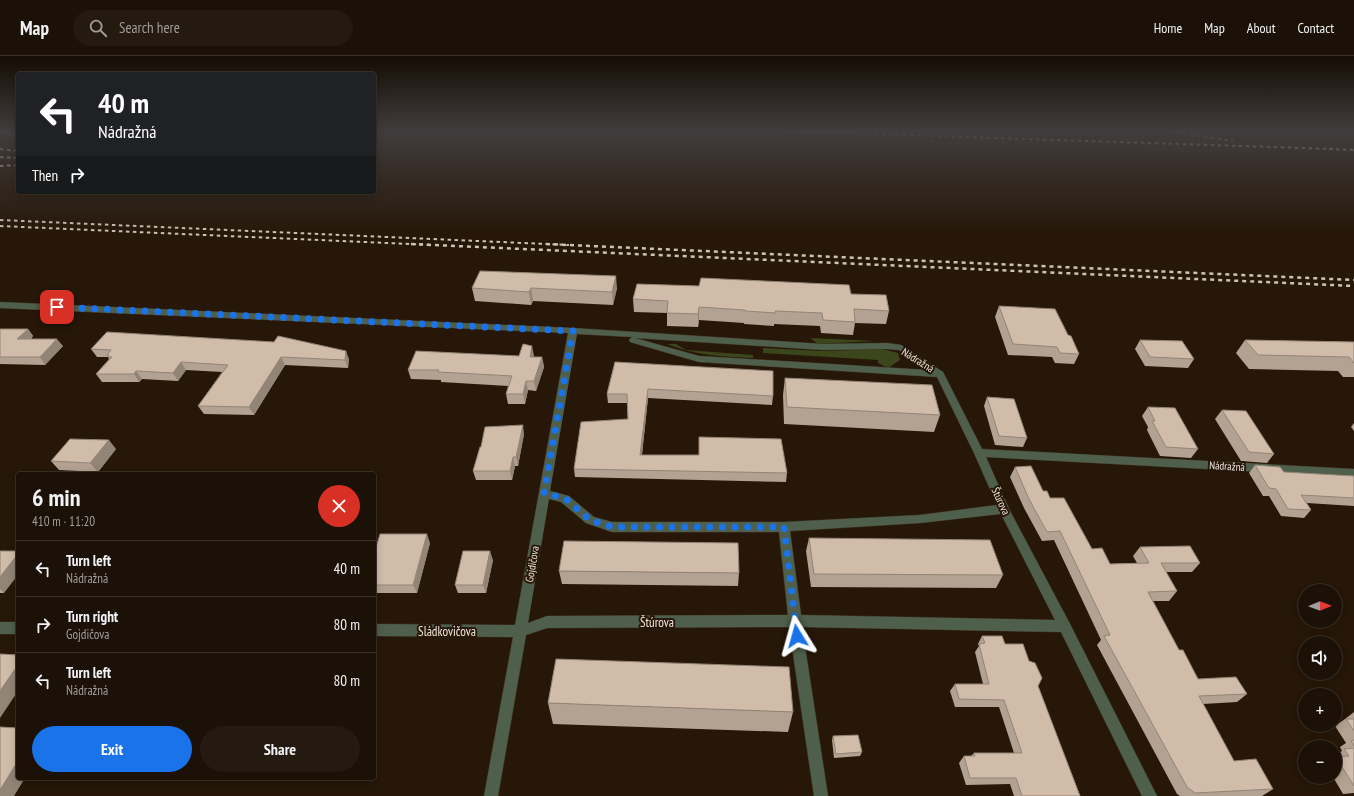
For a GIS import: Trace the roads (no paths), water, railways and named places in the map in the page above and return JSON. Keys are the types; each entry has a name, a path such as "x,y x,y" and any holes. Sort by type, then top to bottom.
{"street":[{"name":"Nádražná","path":"0,305 573,331 823,347 887,346 901,348 940,374"},
{"name":"Gojdičova","path":"492,796 573,331"},
{"name":"Nádražná","path":"605,334 639,341 699,359 940,374"},
{"name":"Štúrova","path":"940,374 979,453 1004,509 1065,626 1150,796"},
{"name":"Nádražná","path":"979,453 1354,473"},
{"path":"544,493 566,499 590,520 612,527 784,527 920,519 1004,509"},
{"path":"784,527 795,621 821,796"},
{"name":"Štúrova","path":"521,631 547,622 795,621 1065,626"},
{"name":"Sládkovičova","path":"376,630 521,631"}],"railway":[{"path":"0,166 16,165"},
{"path":"0,220 569,245"},
{"path":"0,226 433,245"},
{"path":"411,244 1354,286"},
{"path":"546,244 1354,280"}]}
